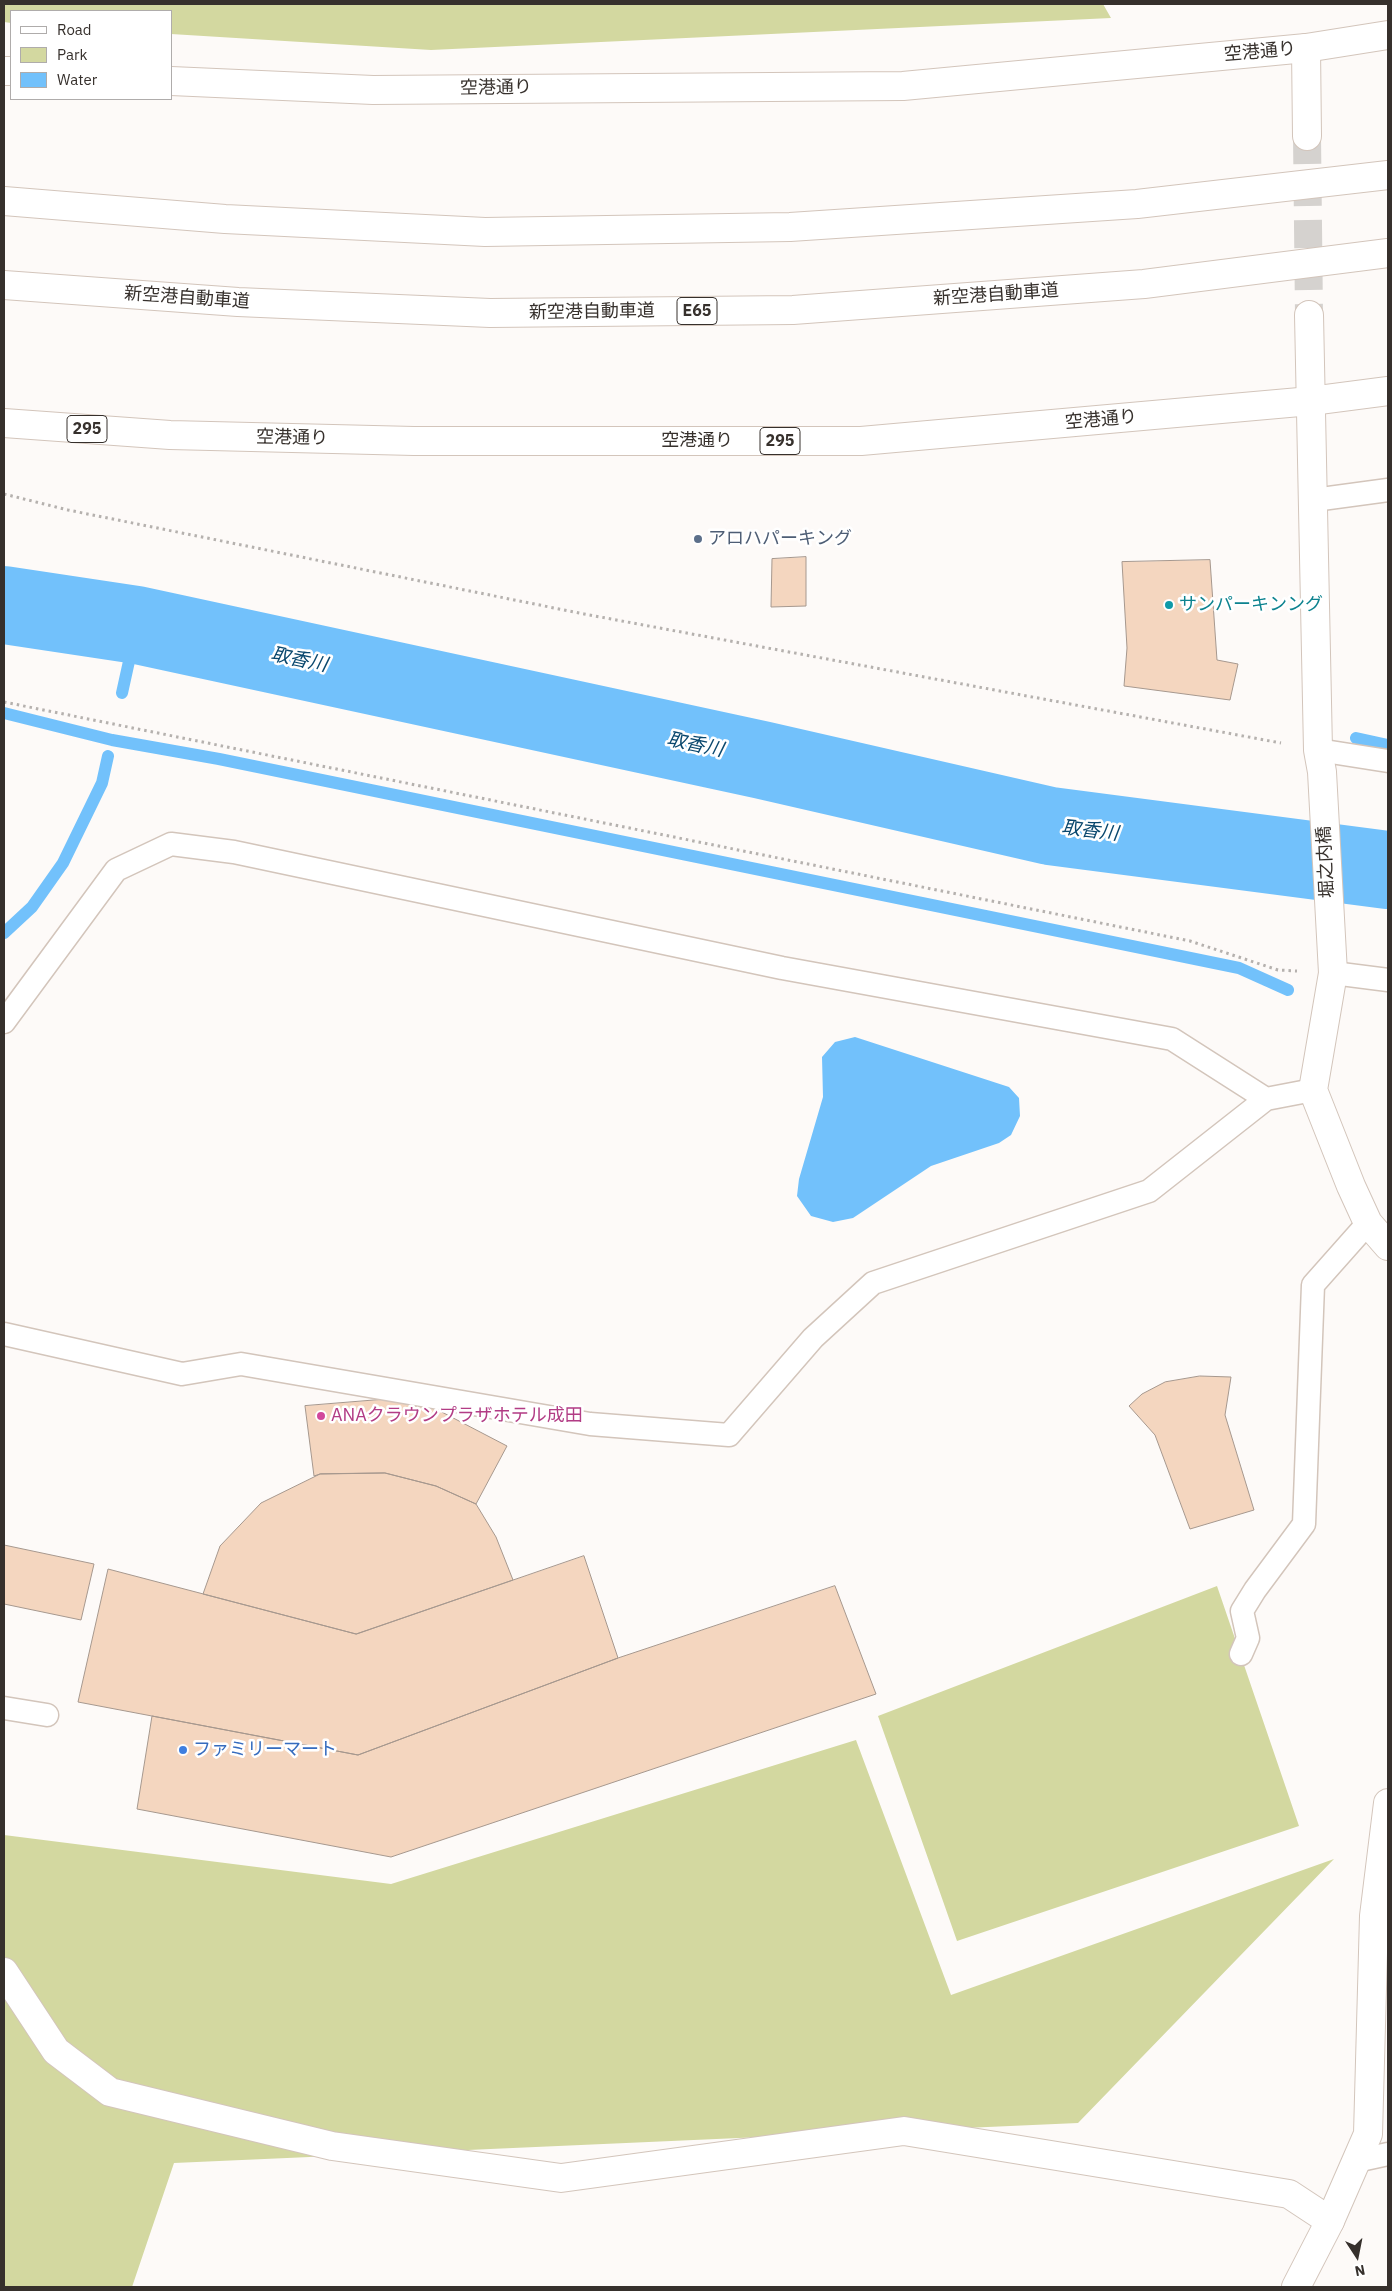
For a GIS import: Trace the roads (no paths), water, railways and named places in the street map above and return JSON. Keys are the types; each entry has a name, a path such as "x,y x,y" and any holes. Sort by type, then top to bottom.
{"main road":[{"name":"空港通り","path":"172,82 373,90 903,86 1306,48 1388,34"},
{"path":"1306,48 1307,136"},
{"path":"4,201 225,219 485,232 770,227 1137,204 1388,175"},
{"name":"新空港自動車道","path":"4,285 238,302 490,313 792,310 1144,284 1388,253"},
{"name":"堀之内橋","path":"1309,315 1320,761 1332,962 1313,1090"},
{"name":"空港通り","path":"4,424 170,435 414,442 861,441 1311,401 1388,392"},
{"path":"1313,1090 1368,1224 1388,1246"},
{"path":"1296,2287 1330,2221 1368,2134 1374,1916 1388,1803"},
{"path":"4,1972 56,2051 110,2092 332,2146 561,2178 904,2131 1289,2194 1330,2221"}],"lane":[{"path":"1314,500 1388,490"},
{"path":"1320,761 1388,761"},
{"path":"4,1022 116,870 171,844 234,852 782,968 1172,1040 1266,1099"},
{"path":"1332,962 1388,980"},
{"path":"4,1334 182,1374 240,1364 590,1424 728,1435 813,1338 873,1283 1149,1191 1266,1099 1313,1090"},
{"path":"1241,1654 1248,1638 1242,1611 1255,1590 1304,1524 1313,1285 1368,1224"},
{"path":"4,1708 47,1716"},
{"path":"1356,2161 1388,2154"}],"water":[{"path":"855,1037 1009,1087 1019,1098 1020,1116 1011,1135 999,1143 931,1166 853,1218 833,1222 811,1216 797,1196 799,1179 823,1097 822,1057 835,1042"}],"waterway":[{"name":"取香川","path":"4,605 137,625 762,760 1050,826 1388,870"},
{"path":"122,693 137,625"},
{"path":"4,713 112,740 219,759 1239,968 1288,990"},
{"path":"1356,738 1388,745"},
{"path":"4,933 32,907 63,863 102,783 108,756"}],"tunnel":[{"path":"1307,136 1309,315"}],"place":[{"name":"アロハパーキング","path":"698,539"},
{"name":"サンパーキンング","path":"1169,605"},
{"name":"ANAクラウンプラザホテル成田","path":"321,1416"},
{"name":"ファミリーマート","path":"183,1750"}]}
